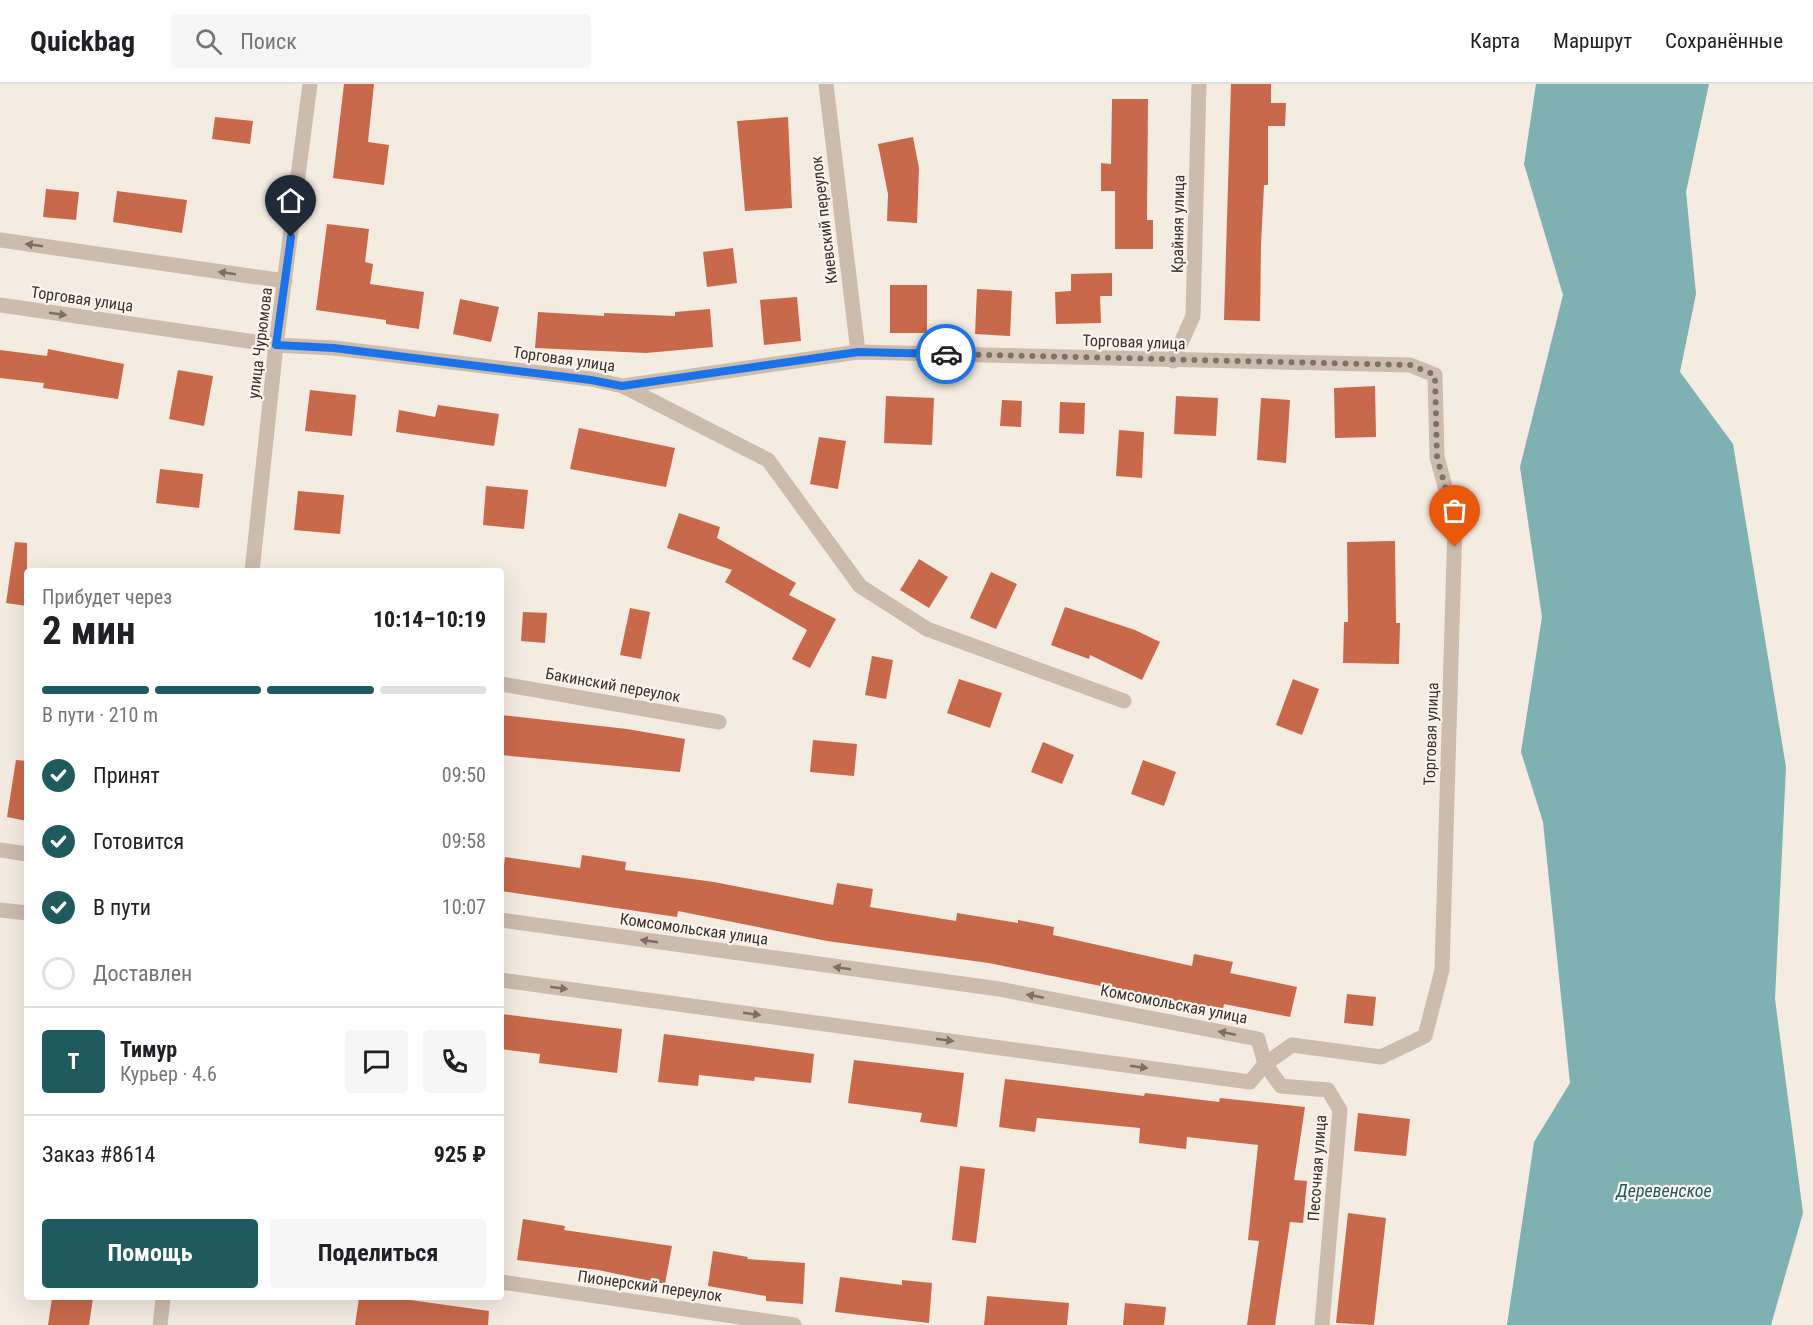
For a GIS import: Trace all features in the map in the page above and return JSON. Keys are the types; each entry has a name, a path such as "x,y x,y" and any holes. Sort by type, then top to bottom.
{"street":[{"name":"улица Чурюмова","path":"252,568 276,345 310,84"},
{"name":"Киевский переулок","path":"826,84 858,352"},
{"name":"Крайняя улица","path":"1173,361 1193,316 1199,84"},
{"path":"0,240 285,281"},
{"name":"Торговая улица","path":"0,305 276,345 334,348 591,380 622,386 858,352 1410,365 1435,375 1437,457 1455,523 1442,970 1425,1036 1381,1057 1292,1045 1264,1064"},
{"path":"622,386 768,460 860,586 927,629 1124,701"},
{"name":"Бакинский переулок","path":"504,685 719,722"},
{"path":"0,850 24,854"},
{"path":"0,910 24,913"},
{"name":"Комсомольская улица","path":"504,920 999,989 1258,1039 1264,1064"},
{"path":"504,980 1250,1082 1264,1064"},
{"name":"Песочная улица","path":"1264,1064 1281,1086 1329,1090 1340,1110 1322,1325"},
{"name":"Пионерский переулок","path":"504,1282 794,1325"},
{"path":"160,1325 164,1300"}],"water":[{"name":"Деревенское","path":"1536,84 1709,84 1686,192 1696,294 1680,372 1733,444 1786,767 1775,999 1803,1213 1771,1325 1507,1325 1534,1142 1570,1083 1543,822 1521,752 1542,617 1520,467 1563,295 1524,164"}],"building":[{"path":"344,84 374,84 368,142 389,145 384,185 333,178"},
{"path":"1231,84 1271,84 1271,103 1286,103 1285,126 1268,126 1268,185 1264,185 1260,321 1224,320"},
{"path":"1112,99 1148,99 1147,220 1153,220 1153,249 1115,249 1115,191 1101,191 1101,163 1111,164"},
{"path":"215,117 253,121 250,144 212,139"},
{"path":"788,117 792,208 745,211 737,121"},
{"path":"913,137 919,168 917,223 887,221 888,194 878,144"},
{"path":"46,189 79,192 76,220 43,217"},
{"path":"117,191 187,200 182,233 113,222"},
{"path":"327,224 369,229 365,262 373,264 370,284 424,292 419,329 386,324 386,320 316,310"},
{"path":"733,248 737,283 707,287 703,252"},
{"path":"1112,273 1112,296 1100,296 1101,323 1056,324 1055,292 1071,291 1071,274"},
{"path":"890,285 927,285 927,333 890,333"},
{"path":"977,289 1012,291 1010,336 975,334"},
{"path":"797,297 801,341 764,345 760,300"},
{"path":"460,299 499,307 491,342 453,334"},
{"path":"710,309 713,347 646,353 535,348 538,312 604,316 604,313 675,316 675,312"},
{"path":"48,349 124,364 118,399 43,388 44,383 0,378 0,350 47,356"},
{"path":"178,370 213,376 204,426 169,419"},
{"path":"1375,386 1376,437 1335,438 1334,388"},
{"path":"310,390 356,395 352,436 305,431"},
{"path":"886,396 934,398 932,445 884,443"},
{"path":"1176,396 1218,398 1216,436 1174,434"},
{"path":"1261,398 1290,400 1286,463 1257,460"},
{"path":"1002,400 1022,401 1021,427 1000,426"},
{"path":"1060,402 1085,403 1084,434 1059,433"},
{"path":"438,405 499,414 494,446 396,432 399,410 435,417"},
{"path":"579,428 675,448 666,487 570,469"},
{"path":"1119,430 1144,432 1142,478 1116,476"},
{"path":"819,437 846,441 838,489 810,484"},
{"path":"160,469 203,474 199,508 156,503"},
{"path":"486,486 528,490 524,529 483,525"},
{"path":"298,491 344,495 340,534 294,530"},
{"path":"679,513 720,527 717,538 796,583 789,595 836,619 810,668 792,659 807,630 725,582 732,570 667,548"},
{"path":"1395,541 1396,623 1400,623 1399,664 1343,663 1344,622 1348,622 1347,542"},
{"path":"15,542 27,543 24,606 6,603"},
{"path":"919,559 948,577 929,608 900,590"},
{"path":"991,572 1017,584 996,629 970,618"},
{"path":"1065,607 1135,630 1160,642 1142,680 1090,655 1089,659 1051,645"},
{"path":"630,608 650,612 641,659 620,655"},
{"path":"523,612 547,613 545,643 521,641"},
{"path":"872,656 893,660 886,699 865,695"},
{"path":"959,679 1002,693 990,728 947,713"},
{"path":"1293,679 1319,689 1302,735 1276,725"},
{"path":"504,715 627,729 685,739 680,772 504,755"},
{"path":"813,740 857,744 854,776 810,772"},
{"path":"1043,742 1074,755 1062,784 1031,772"},
{"path":"16,760 24,761 24,820 7,817"},
{"path":"1143,760 1176,772 1164,806 1131,794"},
{"path":"582,855 626,862 625,870 714,882 833,905 837,883 873,889 870,907 956,921 957,913 1018,923 1018,920 1054,927 1053,935 1192,966 1194,954 1233,962 1230,973 1297,987 1290,1017 1224,1004 1223,1009 989,963 827,941 678,911 677,917 504,891 505,857 580,868"},
{"path":"1347,994 1376,997 1373,1026 1344,1023"},
{"path":"504,1014 622,1029 617,1073 539,1063 540,1054 504,1049"},
{"path":"664,1034 814,1054 811,1083 755,1077 754,1081 699,1075 698,1086 658,1082"},
{"path":"854,1060 964,1073 957,1127 920,1122 922,1113 848,1103"},
{"path":"1005,1079 1144,1096 1145,1093 1219,1102 1220,1098 1305,1107 1294,1180 1307,1181 1303,1223 1290,1222 1275,1325 1247,1325 1259,1241 1248,1240 1258,1145 1187,1137 1186,1149 1139,1143 1140,1128 1037,1118 1035,1132 999,1127"},
{"path":"1358,1113 1410,1119 1406,1156 1354,1151"},
{"path":"960,1166 985,1169 976,1243 952,1240"},
{"path":"1348,1213 1386,1218 1374,1325 1336,1323"},
{"path":"523,1219 565,1226 564,1230 672,1246 665,1284 598,1270 517,1260"},
{"path":"713,1251 748,1257 747,1259 805,1263 803,1304 766,1301 766,1296 708,1286"},
{"path":"840,1277 902,1285 902,1280 932,1283 929,1323 835,1312"},
{"path":"987,1296 1069,1303 1067,1325 984,1325"},
{"path":"52,1300 93,1300 89,1325 48,1325"},
{"path":"359,1300 410,1300 489,1311 488,1325 355,1325"},
{"path":"1125,1303 1166,1307 1164,1325 1123,1325"}],"way so far":[{"path":"946,354 1410,365 1435,375 1437,457 1455,523 1455,547"}],"route":[{"path":"291,237 276,345 334,348 591,380 622,386 858,352 946,354"}]}
